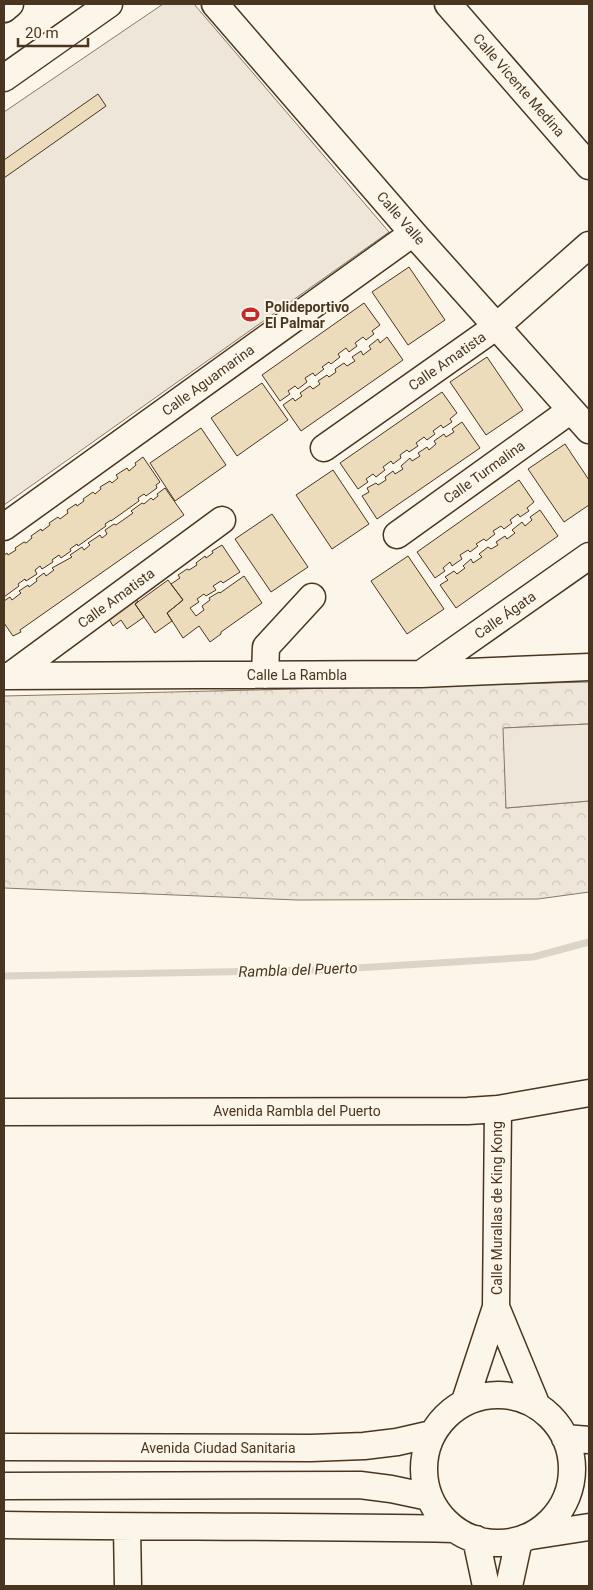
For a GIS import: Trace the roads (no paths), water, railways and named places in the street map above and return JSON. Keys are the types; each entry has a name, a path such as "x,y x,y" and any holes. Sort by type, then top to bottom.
{"street":[{"path":"4,9 10,4"},
{"path":"4,78 108,4"},
{"name":"Calle Valle","path":"215,4 413,233 589,430"},
{"name":"Calle Vicente Medina","path":"448,4 589,166"},
{"name":"Calle Aguamarina","path":"4,527 413,233"},
{"name":"Calle Amatista","path":"324,448 496,326 589,245"},
{"name":"Calle Turmalina","path":"397,535 571,410"},
{"name":"Calle Amatista","path":"7,676 222,520"},
{"name":"Calle Ágata","path":"421,674 589,556"},
{"path":"265,675 266,648 312,597"},
{"name":"Calle La Rambla","path":"7,676 421,674 589,667"},
{"name":"Avenida Rambla del Puerto","path":"4,1112 458,1111 498,1109 589,1093"},
{"name":"Calle Murallas de King Kong","path":"465,1401 496,1307 498,1109"},
{"name":"Calle Murallas de King Kong","path":"496,1307 537,1406"},
{"path":"486,1586 465,1534 440,1514 430,1497 425,1482 424,1466 426,1449 440,1421 465,1401 480,1396 496,1394 518,1397 537,1406 577,1439 571,1456 572,1476 578,1493 561,1508 552,1520 541,1529 524,1538 509,1586"},
{"name":"Avenida Ciudad Sanitaria","path":"4,1447 320,1448 397,1442 432,1434"},
{"path":"4,1486 360,1486 391,1489 430,1497"},
{"path":"4,1525 127,1527 311,1526 465,1534 500,1543 589,1527"},
{"path":"127,1527 128,1586"}],"waterway":[{"name":"Rambla del Puerto","path":"4,976 324,970 533,957 589,942"}],"place":[{"name":"Polideportivo El Palmar","path":"251,315"}]}
